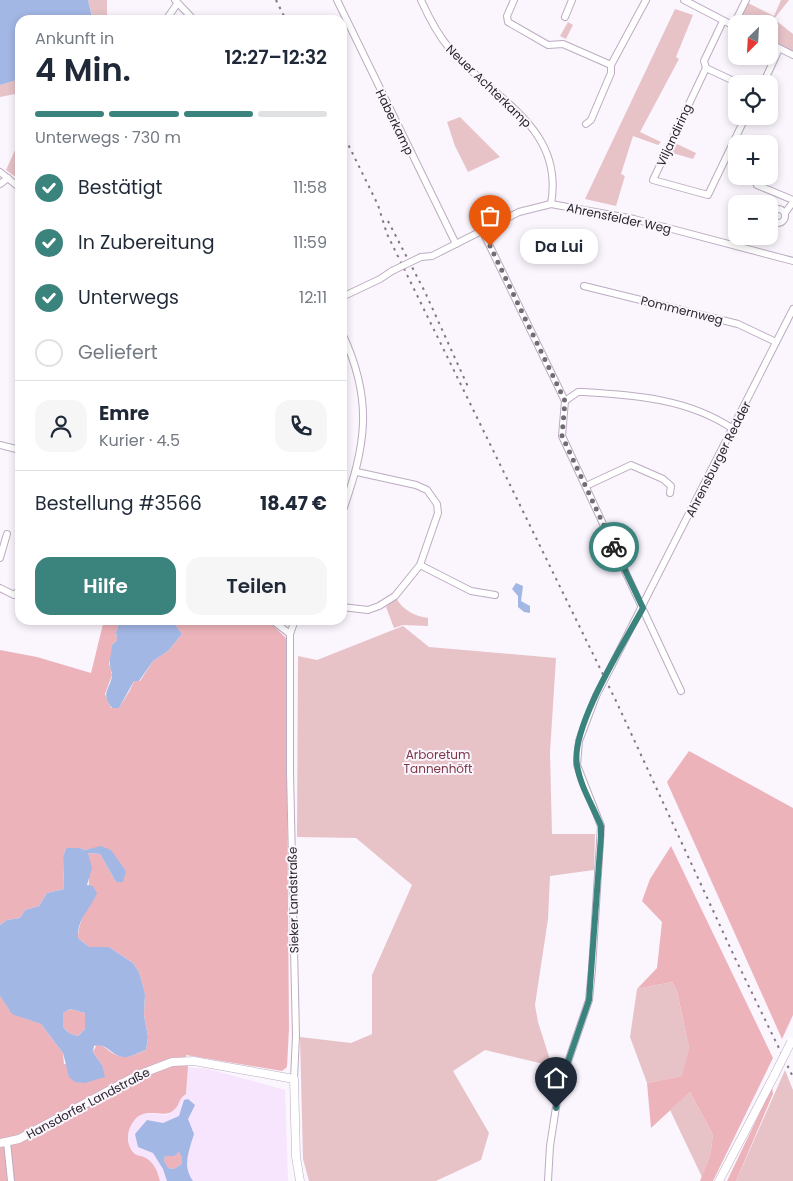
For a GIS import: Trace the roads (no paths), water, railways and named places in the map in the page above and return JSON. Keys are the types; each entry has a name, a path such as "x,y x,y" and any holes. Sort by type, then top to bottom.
{"main road":[{"path":"719,1181 792,1040"},
{"name":"Hansdorfer Landstraße","path":"4,1143 19,1140 138,1075 172,1062 194,1061 294,1079"},
{"name":"Sieker Landstraße","path":"294,1079 296,1157 300,1181"}],"street":[{"name":"Haberkamp","path":"337,0 344,15"},
{"name":"Neuer Achterkamp","path":"421,0 433,26 451,50 510,104 536,132 549,160 553,175 551,204"},
{"path":"514,0 507,16 508,22 548,45 563,44 611,65"},
{"path":"565,17 572,0"},
{"path":"586,124 591,120 610,73 611,65 646,0"},
{"path":"684,0 728,23"},
{"path":"740,15 746,0"},
{"path":"168,15 175,2 189,15"},
{"name":"Haberkamp","path":"347,21 456,244"},
{"name":"Viljandiring","path":"723,21 704,62 706,68 653,180 708,195 742,125"},
{"path":"767,75 779,49 793,55"},
{"path":"706,68 728,78"},
{"path":"0,172 15,184"},
{"path":"0,184 8,178"},
{"path":"757,185 793,201 785,213"},
{"name":"Ahrensfelder Weg","path":"347,296 392,271 421,257 432,256 518,212 551,204 634,219 793,261"},
{"path":"482,230 565,401 562,436 681,691"},
{"name":"Pommernweg","path":"584,286 738,324 776,342"},
{"name":"Ahrensburger Redder","path":"548,1181 550,1146 559,1088 589,1000 592,969 601,826 576,764 579,741 596,696 643,608 793,309"},
{"path":"347,345 359,375 363,394 364,418 357,472 347,499"},
{"path":"565,401 578,392 642,396 700,410 734,428"},
{"path":"0,445 15,449"},
{"path":"586,486 631,465 663,479 671,486 670,492"},
{"path":"347,608 368,610 388,602 420,565 438,513 434,496 427,490 416,485 357,472"},
{"path":"0,558 7,534"},
{"path":"420,565 471,591 495,595"},
{"path":"0,588 15,594"},
{"path":"278,625 290,634"},
{"name":"Sieker Landstraße","path":"293,625 290,634 290,782 296,1036 294,1079"},
{"path":"4,1143 11,1181"}],"water":[{"path":"0,0 88,0 92,15 15,15 15,80 0,85"},
{"path":"516,583 523,586 521,601 530,606 530,613 524,612 518,607 518,596 512,589"},
{"path":"118,625 176,625 182,634 168,651 153,661 139,681 134,681 119,708 112,708 106,694 112,673 110,663 112,645 117,640 116,632"},
{"path":"101,846 111,850 126,871 123,882 116,882 100,854 88,853 92,868 87,885 93,886 97,893 82,919 78,938 89,947 109,947 133,963 139,972 145,994 144,1015 148,1037 146,1050 129,1057 119,1056 106,1047 94,1046 93,1052 102,1065 105,1077 85,1083 75,1082 69,1077 63,1053 41,1024 12,1014 0,996 0,925 7,920 20,918 25,910 39,906 47,893 64,889 63,857 66,848 85,850","holes":["70,1009 85,1013 85,1029 78,1036 69,1033 63,1027 63,1013"]},
{"path":"188,1099 195,1105 188,1119 194,1134 187,1164 193,1181 167,1181 163,1169 153,1153 138,1147 135,1134 147,1120 163,1123 179,1116 184,1100","holes":["179,1152 182,1164 174,1169 168,1168 164,1161 165,1156 174,1156"]}],"railway":[{"path":"276,0 284,15"},
{"path":"347,142 378,205 387,234 617,703 735,958 793,1077"},
{"path":"388,221 425,292 469,389"}],"place":[{"name":"Da Lui","path":"490,246"}],"park label":[{"name":"Arboretum Tannenhöft","path":"438,761"}]}
